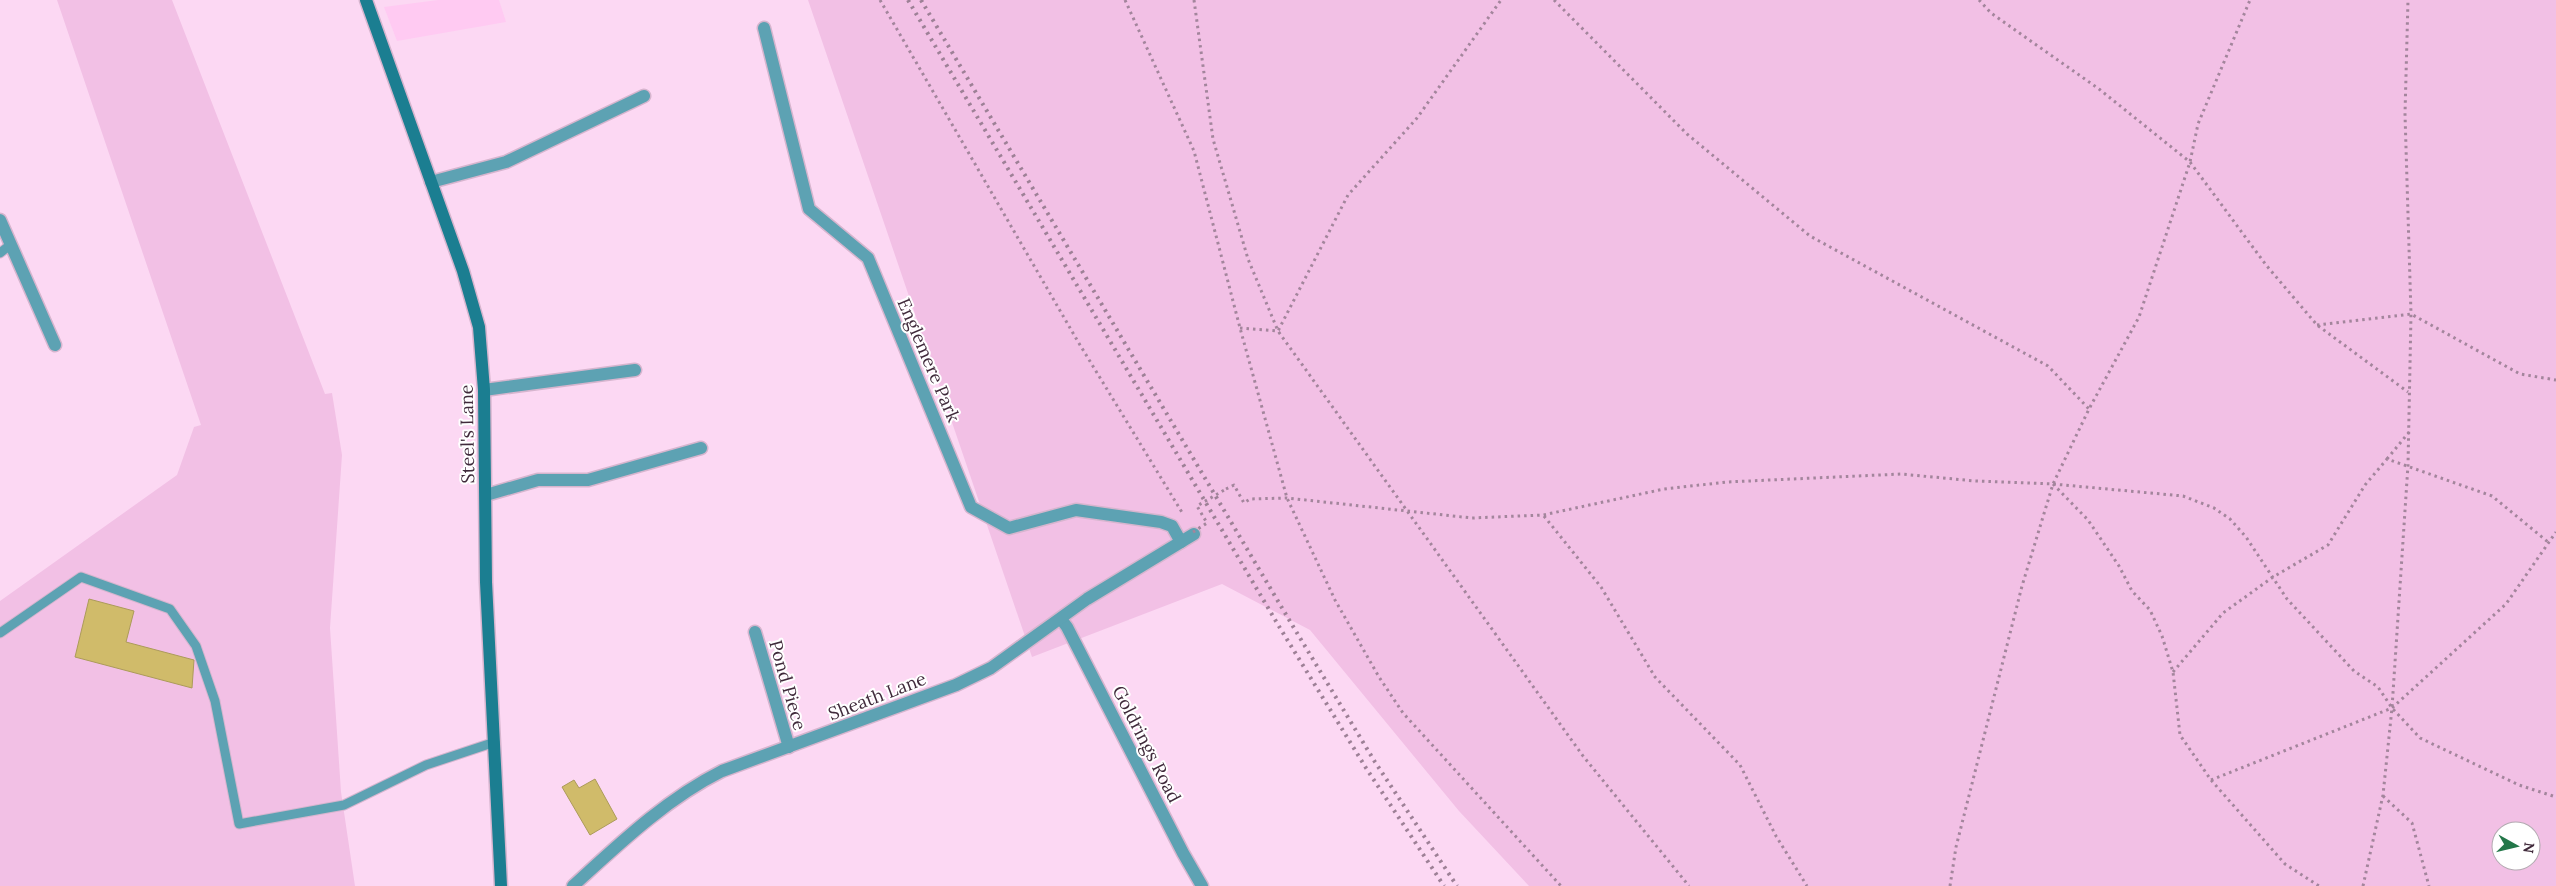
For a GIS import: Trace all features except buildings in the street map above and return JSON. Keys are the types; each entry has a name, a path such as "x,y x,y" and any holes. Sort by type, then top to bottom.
{"street":[{"name":"Steel's Lane","path":"366,0 475,306 482,351 486,495 486,582 501,886"},
{"name":"Englemere Park","path":"764,28 809,209 868,258 971,507 1009,528 1076,510 1161,522 1172,526 1181,542"},
{"path":"431,182 506,162 644,96"},
{"path":"0,220 5,249 55,345"},
{"path":"484,390 635,370"},
{"path":"486,495 538,480 588,480 701,448"},
{"name":"Sheath Lane","path":"573,886 623,841 700,782 722,771 956,685 991,668 1087,599 1181,542 1192,531"},
{"name":"Goldrings Road","path":"1061,619 1202,886"},
{"name":"Pond Piece","path":"755,632 789,747"}],"lane":[{"path":"0,633 81,577 170,609 196,646 214,701 240,824 344,805 426,765 495,742"}],"path":[{"path":"880,0 1077,340 1185,518"},
{"path":"1125,0 1194,151 1287,498 1335,600 1379,677 1403,713 1561,886"},
{"path":"1194,0 1213,139 1248,259 1278,331 1405,511 1583,756 1689,886"},
{"path":"1278,331 1348,195 1417,118 1501,0"},
{"path":"1554,0 1687,134 1810,236 2048,366 2089,409"},
{"path":"1979,0 1992,13 2099,89 2190,162 2266,266 2317,325 2408,393"},
{"path":"1950,886 1956,847 2015,615 2054,484 2089,409 2139,317 2190,162 2198,124 2250,0"},
{"path":"2363,886 2383,795 2392,708 2410,430 2408,393 2411,314 2405,114 2408,0"},
{"path":"2317,325 2411,314 2520,374 2556,380"},
{"path":"1240,328 1278,331"},
{"path":"2173,672 2223,614 2273,577 2328,545 2365,485 2410,430"},
{"path":"2387,459 2492,496 2548,542"},
{"path":"1192,531 1207,523 1197,506 1234,485 1244,503 1250,499 1287,498 1472,518 1544,516 1664,489 1726,482 1901,474 1975,481 2054,484 2184,496 2214,508 2230,519 2246,537 2287,599 2354,671 2378,687 2392,708 2420,738 2519,785 2556,797"},
{"path":"2054,484 2088,520 2120,566 2132,591 2150,610 2162,636 2173,672 2180,735 2211,780 2285,864 2319,886"},
{"path":"1544,516 1601,588 1655,678 1740,765 1776,836 1807,886"},
{"path":"2211,780 2392,708 2506,604 2556,532"},
{"path":"2548,542 2556,538"},
{"path":"2383,795 2412,823 2429,886"}],"shaded area":[{"path":"57,0 172,0 325,394 332,393 342,455 330,628 341,792 355,886 0,886 0,601 177,475 194,427 201,425"},
{"path":"438,0 499,0 506,22 397,41 384,7"},
{"path":"808,0 2556,0 2556,886 1529,886 1459,811 1310,630 1222,584 1032,657"}],"railway":[{"path":"908,0 1280,628 1366,768 1444,886"},
{"path":"921,0 1375,762 1457,886"}]}
